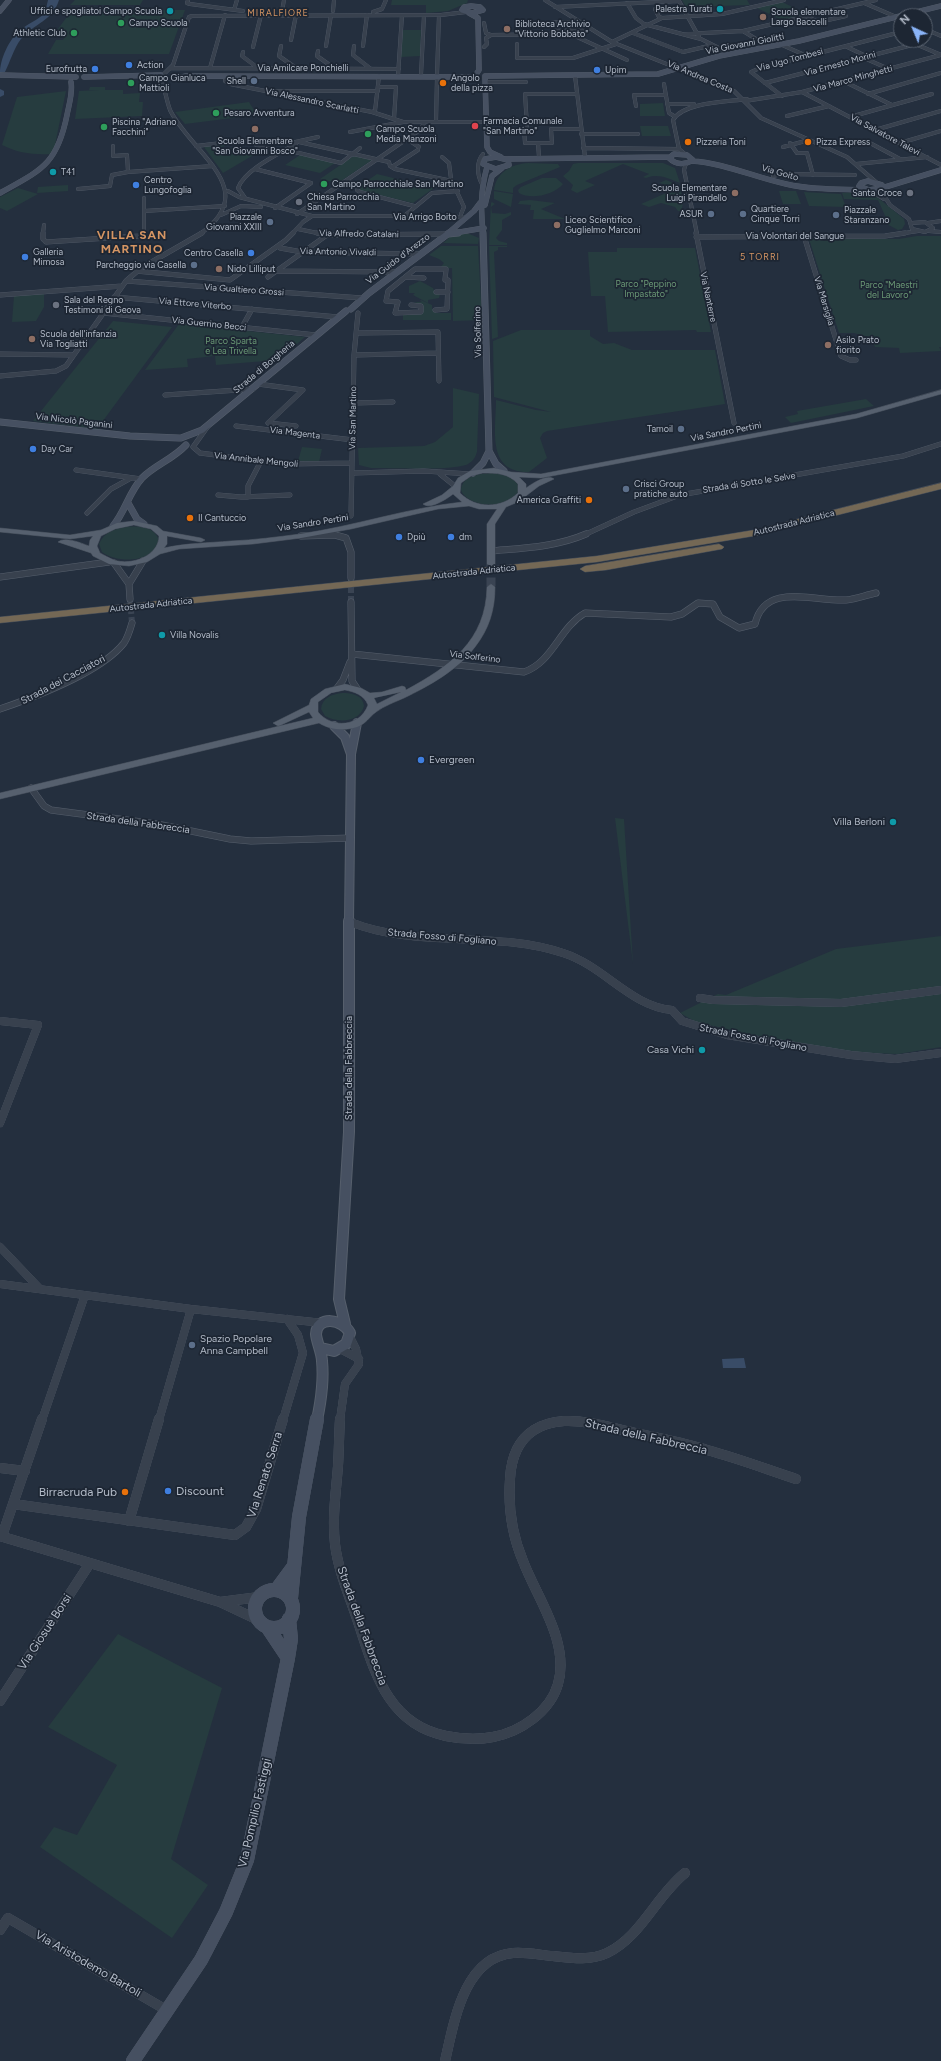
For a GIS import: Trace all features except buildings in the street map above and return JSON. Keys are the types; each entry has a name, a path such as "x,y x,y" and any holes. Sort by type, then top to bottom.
{"highway":[{"name":"Autostrada Adriatica","path":"0,620 597,559 754,533 941,486"},
{"name":"Autostrada Adriatica","path":"0,628 356,591 606,568 760,540 941,495"}],"main road":[{"name":"Via Sandro Pertini","path":"0,530 70,537 88,536 102,532 113,526 129,523 144,524 159,529 163,534 193,540 208,540 308,529 351,522 416,507 445,497 456,487 463,477 472,473 508,472 541,476 857,416 941,392"},
{"name":"Via Sandro Pertini","path":"111,562 133,563 142,561 159,552 178,547 253,542 301,536 352,527 438,507 473,505 503,506 512,503 536,484 554,478 875,416 941,396"},
{"path":"508,472 522,484 522,494"},
{"path":"456,487 460,498 485,514 491,524 491,564"},
{"path":"491,524 503,506"},
{"path":"95,552 93,544 102,532"},
{"path":"159,552 164,546 165,540 163,534"},
{"path":"0,535 66,542 95,552 111,562"},
{"path":"372,710 456,663 470,647 482,627 488,611 492,586"},
{"path":"368,696 382,695 422,683"},
{"path":"337,688 358,690 368,696 373,705 369,715 357,723 334,726 319,720 313,712 312,707 314,701 320,695 337,688"},
{"path":"227,742 282,722 312,707"},
{"path":"0,796 319,720"}],"street":[{"path":"0,11 2,5 9,0"},
{"path":"188,0 187,3 190,4 234,10 247,10"},
{"path":"234,10 237,0"},
{"path":"282,11 284,0"},
{"path":"333,11 334,0"},
{"path":"275,11 376,12 385,7 386,0"},
{"name":"Via Andrea Costa","path":"546,0 589,29 616,44 680,68 734,91 761,118 836,151 856,164 879,185"},
{"path":"582,0 586,5"},
{"path":"611,0 613,4"},
{"path":"612,42 633,34 662,18 716,15 784,0"},
{"path":"858,0 893,15"},
{"path":"684,34 743,31 876,0"},
{"path":"465,11 468,6 476,1 482,9 481,13 484,17 487,147 490,152 510,161 509,164"},
{"path":"555,7 627,3 638,1 679,1 701,39"},
{"path":"627,3 636,18 649,25 701,39 729,53"},
{"path":"468,6 482,9"},
{"path":"164,86 171,74 189,17 192,16 438,15 482,9"},
{"path":"655,9 659,17 662,18"},
{"path":"807,17 819,22 846,16 833,10"},
{"path":"301,15 302,11"},
{"name":"Via Solferino","path":"465,11 475,15 478,18 479,70 477,75 479,80 484,157 483,162 487,167 482,184 480,202 483,213 484,228 489,451"},
{"path":"210,68 225,15"},
{"path":"253,47 261,15"},
{"path":"291,40 296,15"},
{"path":"326,46 331,15"},
{"path":"363,46 367,15"},
{"path":"398,76 402,15"},
{"path":"421,75 424,15"},
{"path":"436,122 438,15"},
{"name":"Via Giovanni Giolitti","path":"485,77 651,75 729,53 782,45 893,19"},
{"path":"484,23 486,26 486,33 495,35 559,34 553,22 579,22"},
{"path":"557,31 589,29"},
{"path":"743,31 769,47"},
{"path":"633,34 683,52 713,45"},
{"name":"Via Ugo Tombesi","path":"782,96 754,76 751,72 754,69 893,34"},
{"path":"484,47 487,44 486,38 490,35"},
{"path":"577,37 627,60"},
{"path":"517,44 517,58 573,58 616,44"},
{"path":"782,45 807,56"},
{"path":"281,46 279,56 296,68"},
{"path":"354,46 353,55 371,69"},
{"path":"845,46 889,69"},
{"name":"Via Ernesto Morini","path":"765,84 901,48"},
{"path":"925,48 941,55"},
{"path":"318,51 317,56 334,68"},
{"path":"243,52 242,56 258,68"},
{"name":"Via Marco Minghetti","path":"700,104 782,96 802,92 941,55"},
{"path":"312,216 297,214 275,208 228,191 212,166 170,109 164,94 164,86 161,77 210,68 399,69"},
{"path":"868,94 941,73"},
{"name":"Via Amilcare Ponchielli","path":"52,76 65,78 71,82 82,82 102,77 161,77 171,74 207,76 477,75"},
{"name":"Via Amilcare Ponchielli","path":"0,75 76,77 82,82"},
{"path":"52,76 106,75"},
{"name":"Via Amilcare Ponchielli","path":"82,82 106,75 161,77"},
{"path":"477,75 526,82"},
{"name":"Via Alessandro Scarlatti","path":"226,76 225,81 230,84 372,112 404,122"},
{"path":"372,112 375,110 377,100 379,76"},
{"name":"Via Amilcare Ponchielli","path":"398,76 437,76"},
{"path":"575,76 584,157"},
{"path":"0,193 29,176 52,157 60,142 72,89 71,82 76,77"},
{"path":"843,81 892,105"},
{"path":"72,89 82,82"},
{"path":"664,84 669,113 674,116 679,149 673,159 684,170"},
{"path":"265,92 378,89 396,87 394,119"},
{"name":"Via Salvatore Talevi","path":"802,92 941,165"},
{"path":"577,94 525,94 527,126 524,129 525,143 552,143 551,129 581,129"},
{"path":"850,117 932,94"},
{"path":"636,106 634,95 666,95"},
{"path":"667,104 700,104"},
{"path":"674,116 683,110 700,104"},
{"path":"787,116 829,106"},
{"path":"875,130 941,111"},
{"path":"350,132 404,122 481,122"},
{"path":"297,214 420,130 424,122"},
{"path":"900,143 941,131"},
{"path":"581,134 638,134"},
{"path":"247,199 239,192 238,188 240,181 255,169 287,148 299,142 318,137"},
{"path":"392,167 418,148 407,139"},
{"path":"783,147 790,143 810,140"},
{"path":"196,146 245,141 287,148"},
{"path":"245,141 287,148 341,163 360,148"},
{"path":"299,142 389,162 392,167 452,182"},
{"path":"538,143 539,157"},
{"path":"790,143 797,153 807,153 813,174"},
{"path":"870,143 900,160"},
{"path":"113,146 113,156 127,155 128,172"},
{"path":"583,148 679,149 685,154"},
{"name":"Via Goito","path":"509,164 527,161 673,159 685,154 690,160"},
{"path":"442,157 449,163 452,182 458,191 464,207 463,216"},
{"path":"484,157 503,158"},
{"name":"Via Solferino","path":"482,184 478,177 478,159 484,157"},
{"name":"Via Goito","path":"503,158 584,157 690,160 724,164 798,188 867,190 879,185"},
{"path":"856,164 927,158"},
{"name":"Via Goito","path":"690,160 720,159 795,183 819,186 861,183 879,185"},
{"name":"Via Nanterre","path":"690,160 684,170 696,237 734,423"},
{"name":"Via Solferino","path":"483,213 492,176 509,164"},
{"path":"78,188 110,186 112,176 128,172 212,166"},
{"path":"487,167 503,168"},
{"path":"144,211 226,204 275,208 311,183 255,169"},
{"path":"885,200 879,185 901,182 941,170"},
{"path":"864,172 860,187 885,200 902,214 918,231"},
{"path":"773,176 813,174 855,175"},
{"path":"345,181 358,184 356,190 360,192 414,206"},
{"path":"221,215 226,204 228,191"},
{"path":"403,217 414,209 414,206 432,193 458,191"},
{"path":"239,192 281,203"},
{"path":"44,225 43,239 46,242 134,237 144,232 144,198"},
{"path":"226,204 236,199 247,199"},
{"name":"Via Guido d'Arezzo","path":"362,298 390,276 400,277 420,254 459,224 463,216 477,208 480,202"},
{"path":"0,376 62,369 74,355 122,286 136,271 203,232 221,215 241,206"},
{"path":"297,214 303,222"},
{"path":"902,214 931,225 941,231"},
{"path":"136,271 230,280 286,240 303,222 312,216"},
{"path":"298,228 312,219 312,216"},
{"name":"Via Arrigo Boito","path":"312,216 463,216"},
{"name":"Via Volontari del Sangue","path":"894,235 911,225 922,222"},
{"path":"928,231 931,225 941,222"},
{"path":"459,224 472,227"},
{"name":"Via Alfredo Catalani","path":"298,228 327,235 446,234"},
{"name":"Via Guido d'Arezzo","path":"446,234 468,232 484,228"},
{"name":"Via Volontari del Sangue","path":"696,237 894,235 918,231 941,231"},
{"name":"Via Guido d'Arezzo","path":"468,232 484,239"},
{"path":"268,277 327,235"},
{"name":"Via Marsiglia","path":"804,236 841,356 850,360 856,360"},
{"name":"Via Antonio Vivaldi","path":"280,248 302,252 420,254"},
{"path":"251,265 277,271 424,278"},
{"path":"411,305 421,306 421,312 395,313 398,302 386,301 388,291 400,277 415,269 446,269 445,280 448,280 447,309 435,310"},
{"name":"Via Gualtiero Grossi","path":"126,281 362,298"},
{"path":"0,294 122,286"},
{"path":"436,292 448,292"},
{"name":"Via Ettore Viterbo","path":"114,298 338,317"},
{"path":"353,313 362,298"},
{"path":"242,327 252,309"},
{"name":"Via Guerrino Becci","path":"103,313 316,335"},
{"name":"Strada di Borgheria","path":"113,526 122,516 132,492 140,480 187,443 338,317 353,313"},
{"name":"Via San Martino","path":"351,516 354,355 358,320 353,313"},
{"path":"357,333 438,332 439,381"},
{"path":"0,354 18,355 52,353 74,355"},
{"path":"354,355 438,353"},
{"path":"164,395 256,386 303,390 268,423 296,426"},
{"path":"354,403 393,402"},
{"name":"Via Nicolò Paganini","path":"0,422 178,441"},
{"name":"Via Annibale Mengoli","path":"211,422 193,447 200,453 302,465 352,464"},
{"name":"Via Magenta","path":"236,426 353,440"},
{"name":"Strada di Borgheria","path":"178,441 202,430"},
{"path":"173,454 178,441 187,443"},
{"name":"Strada di Sotto le Selve","path":"491,551 543,546 572,540 634,512 680,495 903,456 941,444"},
{"path":"489,451 496,464 508,472"},
{"path":"353,473 472,473 483,463 489,451"},
{"path":"248,497 248,486 261,461"},
{"path":"76,470 127,476 140,480"},
{"path":"434,472 447,478 456,487"},
{"path":"88,513 111,489 131,478"},
{"path":"218,495 248,497 290,495"},
{"path":"128,503 134,515 144,524"},
{"path":"301,536 341,536 349,542 351,578"},
{"path":"77,568 92,561 95,552"},
{"path":"130,599 129,584 142,561"},
{"path":"0,577 20,572 77,568 111,562 129,584"},
{"name":"Via Solferino","path":"353,656 456,663 530,671 551,651 572,621 577,616 585,613 671,616 682,614 698,603 713,604 720,617 739,628 755,624 758,612 767,602 793,597 812,596 845,600 876,593"},
{"path":"351,602 353,656 352,681 358,690"},
{"name":"Strada dei Cacciatori","path":"0,709 18,704 46,691 110,656 127,639 132,623"},
{"path":"337,688 343,680 353,656"},
{"name":"Strada della Fabbreccia","path":"357,723 351,754 348,1046 349,1132 344,1237 339,1299 345,1324 355,1345 359,1365 343,1390 334,1523 336,1546 342,1574 376,1674 387,1694 397,1709 412,1722 428,1732 446,1736 487,1739 511,1733 532,1720 547,1706 559,1684 561,1658 555,1631 523,1561 513,1531 509,1505 510,1476 514,1455 522,1440 534,1429 553,1422 572,1421 596,1424 695,1447 796,1479"},
{"name":"Strada della Fabbreccia","path":"334,726 345,737 351,754"},
{"name":"Strada della Fabbreccia","path":"30,788 44,806 51,810 157,824 230,839 251,841 351,838"},
{"name":"Strada Fosso di Fogliano","path":"350,922 382,932 504,942 542,947 564,953 585,962 604,974 646,1005 661,1010 672,1010 682,1021 727,1034 875,1058 910,1058 941,1053"},
{"path":"700,998 713,1000 842,1003 941,990"},
{"path":"0,1021 38,1025 0,1123"},
{"path":"0,1247 39,1288"},
{"path":"0,1284 287,1320 325,1322 337,1320 345,1324"},
{"path":"85,1295 25,1471 1,1536 220,1602 256,1619 259,1623 268,1628 288,1658"},
{"name":"Strada della Fabbreccia","path":"291,1598 295,1579 294,1566 299,1517 310,1464 323,1374 321,1348 317,1342 316,1335 318,1329 325,1322 339,1299"},
{"path":"129,1520 191,1309"},
{"name":"Via Renato Serra","path":"13,1504 235,1535 242,1532 256,1509 303,1353 303,1341 297,1331 287,1320"},
{"name":"Strada della Fabbreccia","path":"323,1374 337,1350 346,1344 350,1337"},
{"path":"321,1348 337,1350 359,1359"},
{"path":"0,1468 25,1471"},
{"name":"Via Giosuè Borsi","path":"0,1702 90,1563"},
{"path":"277,1589 294,1566"},
{"path":"220,1602 259,1597 271,1590 277,1589 287,1594 291,1598 293,1608 289,1619 280,1627 268,1628"},
{"path":"256,1619 254,1607 259,1597"},
{"name":"Via Pompilio Fastiggi","path":"134,2061 201,1960 226,1912 248,1860 288,1658 291,1639 289,1619"},
{"path":"445,2061 454,2023 468,1984 480,1966 495,1956 513,1953 588,1960 613,1950 637,1928 673,1882 685,1873"},
{"name":"Via Aristodemo Bartoli","path":"0,1930 8,1918 168,2011"}],"green space":[{"path":"75,0 143,0 140,5 70,5"},
{"path":"392,0 468,0 467,3 448,11 426,13 426,5 391,5"},
{"path":"682,0 747,0 750,5 686,7"},
{"path":"782,2 807,14 782,20 757,8"},
{"name":"Campo Scuola","path":"72,10 185,10 169,54 48,54 56,40 63,40 67,34 55,33"},
{"path":"403,30 421,30 420,56 401,57"},
{"path":"90,87 105,87 105,90 123,90 123,94 140,93 139,102 143,102 142,116 75,119 79,91 99,90 89,90"},
{"path":"66,91 55,145 51,154 26,153 2,145 17,97"},
{"name":"Pesaro Avventura","path":"249,102 257,115 185,124 175,112"},
{"path":"663,103 665,116 640,116 640,104"},
{"path":"640,126 668,126 671,136 642,136"},
{"path":"230,143 216,150 224,152 233,147 257,153 223,173 204,147"},
{"path":"300,155 335,163 320,173 285,165"},
{"path":"356,156 372,160 338,183 320,179 352,157"},
{"path":"528,163 558,164 560,167 517,185 513,188 513,193 494,190 495,184 505,170 516,165"},
{"path":"663,163 675,168 680,183 658,176 643,177 649,174 623,164 585,181 595,185 577,193 571,190 573,185 563,176 569,171 573,164"},
{"path":"377,174 434,188 413,203 359,190 361,185"},
{"path":"542,178 556,178 563,184 548,194 530,196 519,193 518,190 521,187"},
{"path":"666,180 680,186 683,203 682,208 684,211 678,211 675,207 661,203 649,207 641,204 673,190 673,187 659,183"},
{"path":"68,185 68,191 37,193 38,187"},
{"path":"18,188 38,194 7,211 0,208 0,197"},
{"path":"494,191 513,194 511,207 494,199"},
{"path":"779,191 796,191 801,204 783,204"},
{"path":"804,192 841,194 846,207 809,206"},
{"path":"866,192 877,197 904,219 905,224 902,229 898,230 885,223 890,220 886,218 878,200 844,199 842,193"},
{"path":"530,200 555,203 541,209 565,219 533,219 534,210 530,210 531,205 518,204 520,201"},
{"path":"492,202 495,204 491,207 492,213 505,214 511,212 511,215 502,220 502,230 496,238 499,241 507,243 507,245 489,245 491,203"},
{"path":"467,233 479,238 478,244 443,243 449,238 446,237"},
{"name":"Parco \"Maestri del Lavoro\"","path":"917,236 941,236 941,347 939,347 941,351 900,353 899,348 875,347 872,338 854,333 839,333 809,239 899,239"},
{"path":"441,246 478,246 482,320 453,321 452,268 440,268 444,263 429,255"},
{"path":"489,246 507,246 498,247 498,250 494,252 498,337 492,339"},
{"name":"Parco \"Peppino Impastato\"","path":"617,248 695,248 711,332 697,332 696,330 608,332 605,296 591,296 588,252 617,252"},
{"path":"420,281 433,288 435,293 440,294 439,298 428,300 428,303 413,295 415,293 409,293 409,286"},
{"path":"44,293 44,307 36,321 12,322 14,296"},
{"path":"421,300 432,305 432,309 436,311 436,313 451,313 451,320 403,320 403,314 418,314 423,307 412,304 422,302 420,301"},
{"path":"113,321 172,327 97,429 33,421"},
{"name":"Parco Sparta e Lea Trivella","path":"179,324 305,337 278,360 216,365 215,356 187,359 188,367 145,370"},
{"path":"521,330 590,330 590,336 603,344 614,343 632,350 715,350 725,404 547,431 543,433 540,438 547,458 529,472 515,470 506,465 500,457 496,447 496,400 536,410 551,412 494,397 493,341"},
{"path":"453,388 479,394 477,452 475,458 471,462 450,468 371,468 359,465 358,448 424,446 435,442 453,427"},
{"path":"866,399 874,406 791,423 785,417 798,414 797,411"},
{"path":"302,447 322,449 319,462 298,461"},
{"path":"490,473 503,475 514,480 519,487 517,495 510,500 492,505 482,504 465,497 461,490 464,482 472,477"},
{"path":"126,527 150,529 157,535 159,540 156,548 151,553 143,557 126,560 109,556 102,552 99,544 101,540 114,530"},
{"path":"350,693 362,699 364,706 362,712 358,716 348,720 336,720 325,716 321,709 325,699 335,694"},
{"path":"615,818 624,819 633,964"},
{"path":"941,936 941,1047 898,1054 851,1052 753,1035 696,1022 680,1013 718,994 726,995 836,949"},
{"path":"118,1634 222,1688 171,1859 208,1885 172,1938 40,1847 54,1827 77,1835 117,1765 48,1727"}],"water":[{"path":"48,0 59,0 52,13 31,29 21,39 5,72 0,73 3,56 12,39 22,29 45,13"},
{"path":"744,1358 746,1368 723,1368 722,1359"}],"tunnel":[{"path":"491,564 491,587"},
{"path":"351,578 351,602"},
{"path":"130,599 132,623"}],"place":[{"name":"Palestra Turati","path":"720,9"},
{"name":"Uffici e spogliatoi Campo Scuola","path":"170,11"},
{"name":"Scuola elementare Largo Baccelli","path":"763,17"},
{"name":"Campo Scuola","path":"121,23"},
{"name":"Biblioteca Archivio \"Vittorio Bobbato\"","path":"507,29"},
{"name":"Athletic Club","path":"74,33"},
{"name":"Action","path":"129,65"},
{"name":"Eurofrutta","path":"95,69"},
{"name":"Upim","path":"597,70"},
{"name":"Shell","path":"254,81"},
{"name":"Campo Gianluca Mattioli","path":"131,83"},
{"name":"Angolo della pizza","path":"443,83"},
{"name":"Pesaro Avventura","path":"216,113"},
{"name":"Farmacia Comunale \"San Martino\"","path":"475,126"},
{"name":"Piscina \"Adriano Facchini\"","path":"104,127"},
{"name":"Scuola Elementare \"San Giovanni Bosco\"","path":"255,129"},
{"name":"Campo Scuola Media Manzoni","path":"368,134"},
{"name":"Pizzeria Toni","path":"688,142"},
{"name":"Pizza Express","path":"808,142"},
{"name":"T41","path":"53,172"},
{"name":"Campo Parrocchiale San Martino","path":"324,184"},
{"name":"Centro Lungofoglia","path":"136,185"},
{"name":"Scuola Elementare Luigi Pirandello","path":"735,193"},
{"name":"Santa Croce","path":"910,193"},
{"name":"Chiesa Parrocchia San Martino","path":"299,202"},
{"name":"ASUR","path":"711,214"},
{"name":"Quartiere Cinque Torri","path":"743,214"},
{"name":"Piazzale Staranzano","path":"836,215"},
{"name":"Piazzale Giovanni XXIII","path":"270,222"},
{"name":"Liceo Scientifico Guglielmo Marconi","path":"557,225"},
{"name":"Centro Casella","path":"251,253"},
{"name":"Galleria Mimosa","path":"25,257"},
{"name":"Parcheggio via Casella","path":"194,265"},
{"name":"Nido Lilliput","path":"219,269"},
{"name":"Sala del Regno Testimoni di Geova","path":"56,305"},
{"name":"Scuola dell'infanzia Via Togliatti","path":"32,339"},
{"name":"Asilo Prato fiorito","path":"828,345"},
{"name":"Tamoil","path":"681,429"},
{"name":"Day Car","path":"33,449"},
{"name":"Crisci Group pratiche auto","path":"626,489"},
{"name":"America Graffiti","path":"589,500"},
{"name":"Il Cantuccio","path":"190,518"},
{"name":"Dpiù","path":"399,537"},
{"name":"dm","path":"451,537"},
{"name":"Villa Novalis","path":"162,635"},
{"name":"Evergreen","path":"421,760"},
{"name":"Villa Berloni","path":"893,822"},
{"name":"Casa Vichi","path":"702,1050"},
{"name":"Spazio Popolare Anna Campbell","path":"192,1345"},
{"name":"Discount","path":"168,1491"},
{"name":"Birracruda Pub","path":"125,1492"}],"district":[{"name":"MIRALFIORE","path":"278,13"},
{"name":"VILLA SAN MARTINO","path":"132,242"},
{"name":"5 TORRI","path":"760,257"}]}
